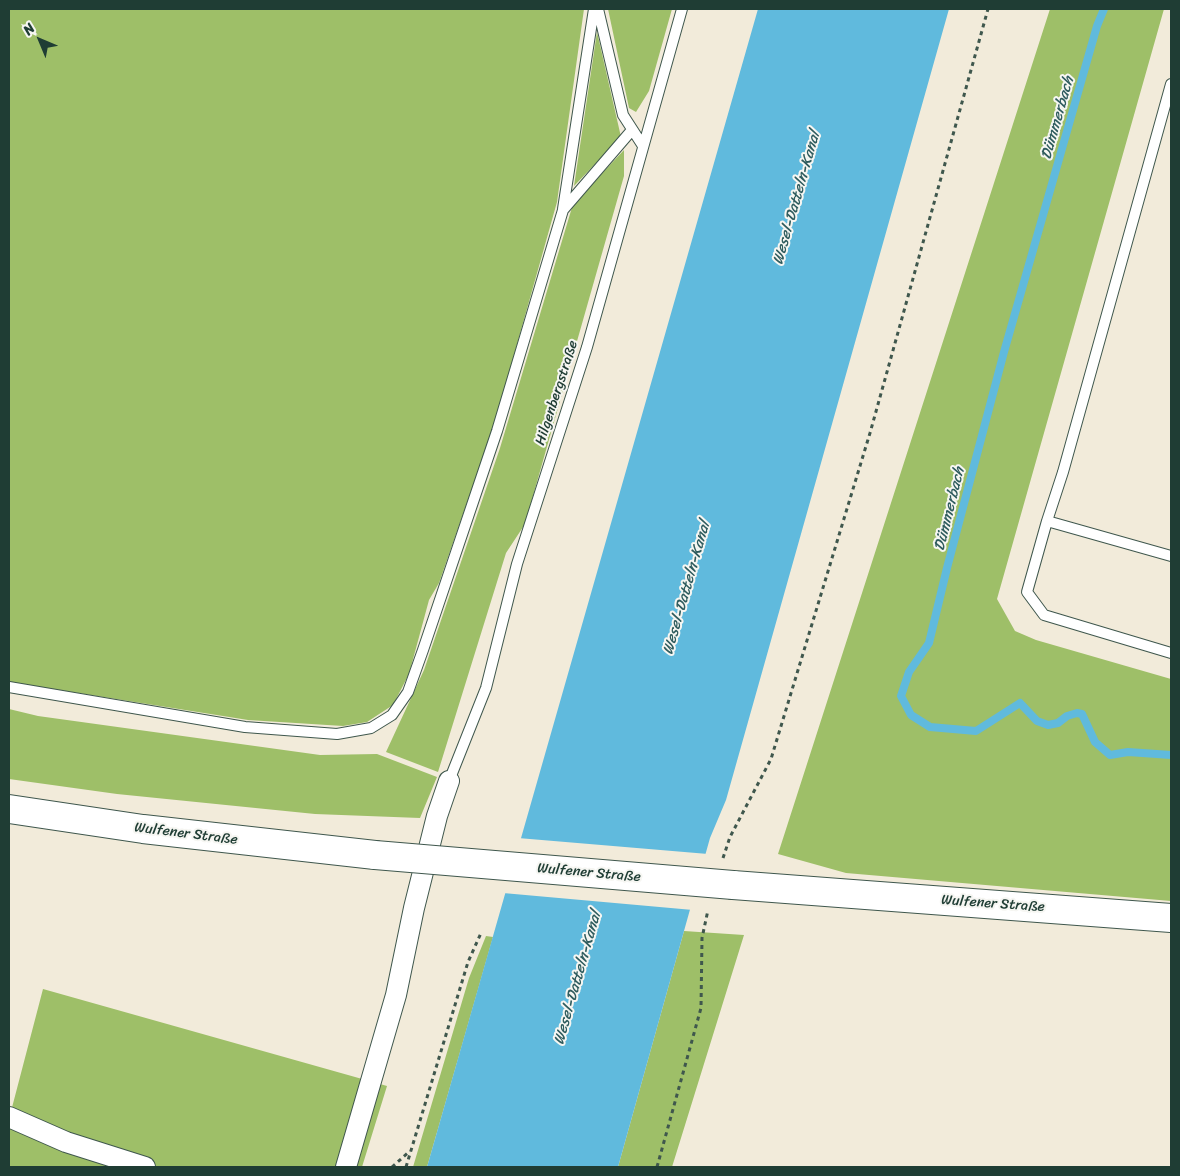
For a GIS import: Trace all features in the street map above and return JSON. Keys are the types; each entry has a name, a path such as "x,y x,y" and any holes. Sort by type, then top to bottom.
{"main road":[{"name":"Wulfener Straße","path":"9,809 144,829 375,855 727,875 1171,918"}],"street":[{"path":"346,1167 396,995 414,908 437,816 449,782"},
{"path":"9,1117 66,1142 145,1167"}],"lane":[{"path":"596,9 623,115 643,146"},
{"path":"9,687 245,727 337,734 371,728 392,715 408,692 426,641 497,431 563,210 596,9"},
{"name":"Hilgenbergstraße","path":"449,782 486,688 517,564 587,347 682,9"},
{"path":"1171,84 1063,472 1027,592 1044,615 1171,653"},
{"path":"563,210 632,130"},
{"path":"1047,521 1171,556"}],"path":[{"path":"727,875 730,837 771,759 870,433 988,9"},
{"path":"657,1167 701,1008 702,938 708,909"},
{"path":"406,1167 468,962 480,933"},
{"path":"392,1167 411,1150"}],"green space":[{"path":"9,9 584,9 557,202 496,419 439,583 429,600 409,674 393,705 367,722 343,726 248,720 9,682"},
{"path":"608,9 672,9 649,91 636,112 629,108"},
{"path":"1050,9 1164,9 997,599 1015,631 1036,640 1171,679 1171,901 846,873 778,854"},
{"path":"597,32 621,137 574,186"},
{"path":"624,150 624,176 525,524 506,553 438,772 386,752 424,670 500,448 573,204"},
{"path":"9,709 38,716 320,755 377,754 437,777 420,818 315,814 117,794 9,779"},
{"path":"684,931 744,935 672,1167 618,1167"},
{"path":"486,936 493,937 427,1167 413,1167 469,978"},
{"path":"43,989 387,1086 362,1167 9,1167 9,1119"}],"water":[{"name":"Wesel-Datteln-Kanal","path":"758,9 949,9 726,800 710,838 618,1167 427,1167"}],"pier":[{"path":"518,838 708,854 693,910 503,893"}],"waterway":[{"name":"Dümmerbach","path":"1104,9 1097,26 1004,352 929,643 909,672 901,696 911,715 930,727 976,731 1020,703 1037,721 1048,725 1058,723 1067,716 1077,713 1082,714 1095,742 1110,755 1128,752 1171,755"}]}
